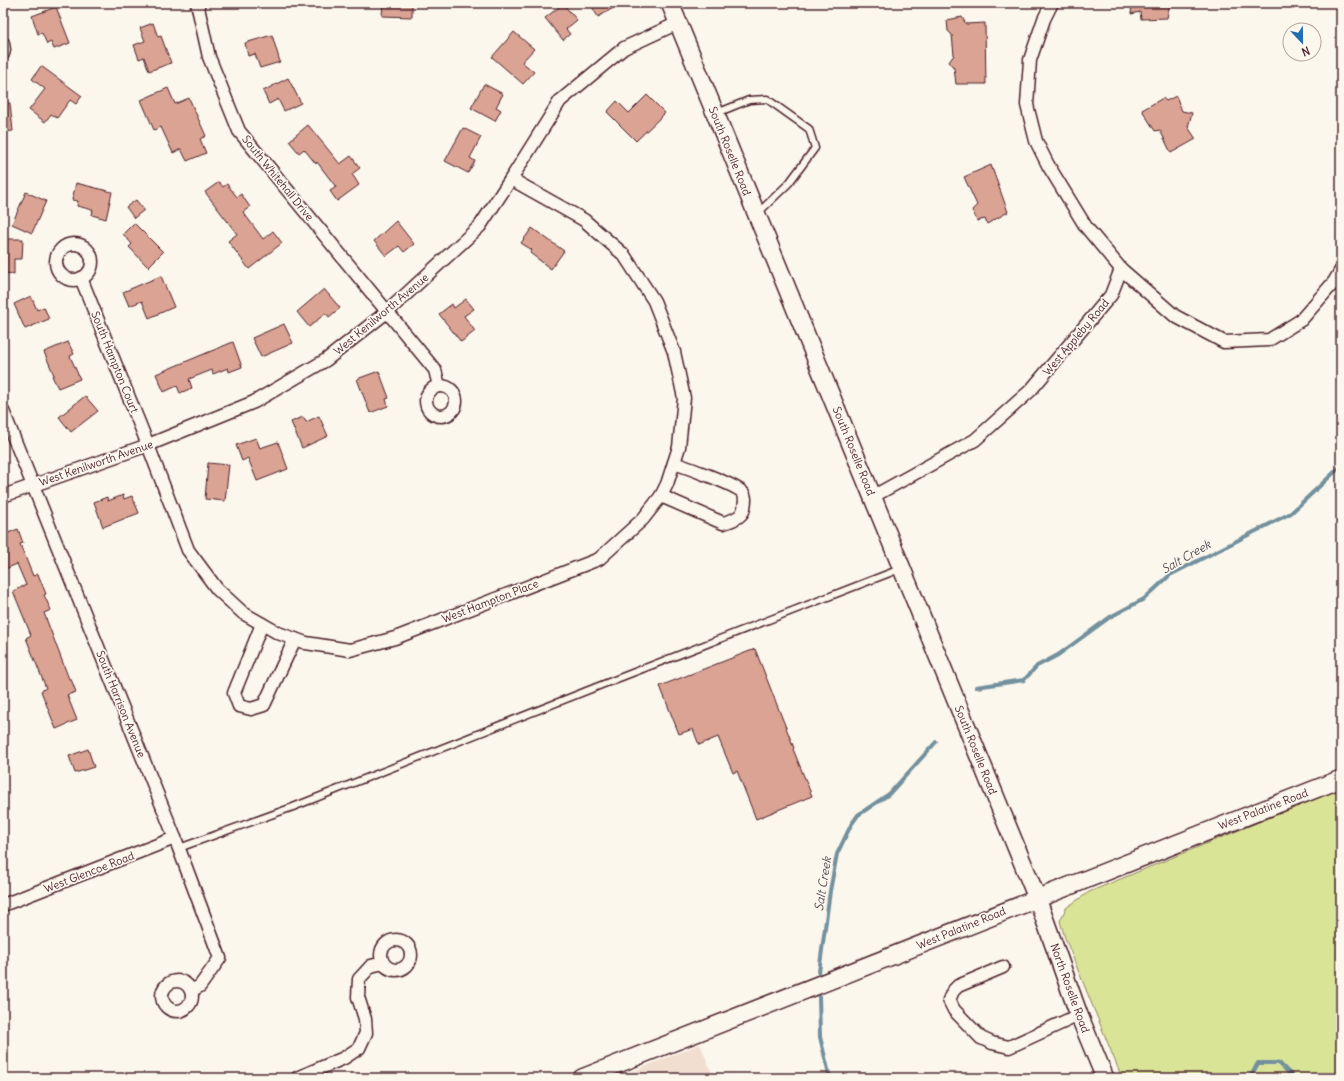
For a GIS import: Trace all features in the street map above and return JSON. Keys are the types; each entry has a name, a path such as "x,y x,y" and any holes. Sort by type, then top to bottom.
{"main road":[{"name":"South Roselle Road","path":"670,3 1037,898"},
{"name":"West Palatine Road","path":"582,1078 1341,779"},
{"name":"North Roselle Road","path":"1037,898 1079,1015 1105,1078"}],"street":[{"name":"South Whitehall Drive","path":"197,3 209,57 239,131 435,370 439,386"},
{"path":"1052,3 1044,19 1030,60 1027,105 1036,141 1048,165 1086,227 1121,269 1175,316 1224,342 1269,340 1301,320 1334,282 1341,270"},
{"name":"West Kenilworth Avenue","path":"3,496 148,445 254,402 326,360 388,311 480,226 560,101 624,48 678,23"},
{"path":"3,43 3,54"},
{"name":"West Hampton Place","path":"148,445 188,550 216,589 243,613 278,633 306,643 350,650 395,638 599,559 643,519 661,496 667,484 679,447 684,398 674,352 654,302 624,255 584,220 511,179"},
{"name":"West Appleby Road","path":"872,496 958,451 975,440 1031,390 1111,295 1121,269"},
{"name":"South Hampton Court","path":"81,278 148,445"},
{"name":"South Harrison Avenue","path":"3,411 177,843 220,958 200,986 191,991"},
{"path":"661,496 723,523 734,520 744,512 746,500 742,492 733,486 674,463"},
{"path":"262,624 234,693 239,706 251,709 264,705 295,639"},
{"name":"West Glencoe Road","path":"3,905 177,843"},
{"path":"297,1078 344,1058 359,1048 366,1033 365,1019 358,997 359,980 371,966 383,963"},
{"path":"1003,966 958,986 953,992 950,1000 954,1010 981,1038 992,1043 1009,1047 1079,1015"}],"lane":[{"path":"715,114 748,100 767,99 809,129 815,148 789,182 756,214"},
{"path":"177,843 293,808 614,680 902,569"}],"shaded area":[{"path":"700,1044 714,1078 616,1078"}],"green space":[{"path":"1341,788 1341,1078 1122,1078 1065,938 1060,921 1066,908 1089,892"}],"building":[{"path":"383,3 412,3 412,17 382,16"},
{"path":"590,3 622,3 598,17"},
{"path":"1132,3 1170,3 1167,18 1141,19 1140,12 1131,14"},
{"path":"563,4 577,20 566,29 570,34 563,40 545,18"},
{"path":"56,7 70,43 54,49 51,42 47,44 42,33 38,34 32,16"},
{"path":"962,17 966,24 985,23 986,84 956,84 954,68 949,62 954,55 952,35 948,31 947,20"},
{"path":"153,23 158,37 161,36 171,63 149,71 144,57 139,59 134,45 145,41 140,28"},
{"path":"514,32 534,49 522,62 534,72 523,84 492,57"},
{"path":"272,35 280,62 260,68 255,54 248,56 245,43"},
{"path":"41,66 82,96 76,104 70,100 57,118 51,114 45,122 29,110 45,89 32,79"},
{"path":"288,78 301,103 284,111 278,99 269,104 263,91"},
{"path":"484,84 503,94 496,107 501,110 495,121 471,108"},
{"path":"168,88 175,104 189,98 206,136 200,139 206,153 187,161 181,149 173,153 161,127 154,130 141,100"},
{"path":"647,95 665,113 636,141 607,112 617,101 629,113"},
{"path":"1176,96 1182,111 1192,113 1188,127 1196,139 1171,153 1160,130 1155,131 1142,110 1163,98 1166,101"},
{"path":"3,103 10,103 13,131 3,132"},
{"path":"308,125 340,164 351,156 360,168 352,174 359,185 337,201 330,191 336,187 317,162 316,164 304,149 299,153 289,141"},
{"path":"463,128 481,137 470,158 475,161 468,173 445,161"},
{"path":"991,165 1008,212 987,224 985,219 977,221 972,210 977,205 964,177"},
{"path":"219,182 223,187 227,184 237,197 241,194 250,207 243,212 263,239 273,231 282,243 249,269 228,241 237,234 205,192"},
{"path":"76,183 112,192 106,219 92,215 93,210 77,206 78,201 72,200"},
{"path":"26,192 46,201 32,233 12,224"},
{"path":"136,200 144,210 134,218 126,207"},
{"path":"396,221 414,244 404,252 399,246 386,256 374,241"},
{"path":"134,223 163,252 148,267 129,247 132,244 123,234"},
{"path":"532,228 564,251 551,269 530,253 532,250 521,243"},
{"path":"3,239 23,239 22,259 14,259 14,274 3,273"},
{"path":"161,276 174,307 149,318 142,301 129,306 123,292"},
{"path":"324,289 340,308 329,317 326,313 309,327 297,312"},
{"path":"31,296 37,310 44,307 49,319 25,329 14,304"},
{"path":"466,299 474,309 464,316 475,331 461,342 439,314 452,304 454,308"},
{"path":"284,324 293,343 261,357 252,338"},
{"path":"68,342 74,354 70,356 80,379 58,388 52,376 54,375 44,352"},
{"path":"233,342 242,367 229,372 228,368 213,374 212,370 189,379 192,388 180,393 177,386 164,392 156,374"},
{"path":"379,371 389,398 386,399 388,406 370,413 357,379"},
{"path":"85,396 98,411 71,432 59,417"},
{"path":"319,416 328,436 302,448 291,422 303,417 306,422"},
{"path":"256,438 260,448 278,442 288,469 257,481 248,458 242,461 236,445"},
{"path":"208,463 229,465 225,501 205,499"},
{"path":"123,495 124,499 132,496 139,513 103,527 94,502 107,497 108,501"},
{"path":"18,529 23,543 20,544 33,576 38,574 46,594 44,595 51,610 44,613 69,679 71,679 76,692 67,695 77,720 56,729 41,691 46,688 26,638 31,635 13,591 26,585 17,564 3,570 3,535"},
{"path":"755,649 812,796 756,819 737,771 733,773 718,737 699,745 693,729 679,734 660,686"},
{"path":"88,749 94,767 75,773 69,756"}],"waterway":[{"name":"Salt Creek","path":"976,687 1024,680 1037,666 1058,655 1110,617 1144,599 1170,575 1291,513 1341,466"},
{"name":"Salt Creek","path":"819,972 830,891 837,854 851,825 858,815 889,794 936,742"},
{"name":"Salt Creek","path":"819,996 820,1037 830,1078"},
{"path":"1250,1078 1258,1063 1279,1063 1294,1078"}]}
